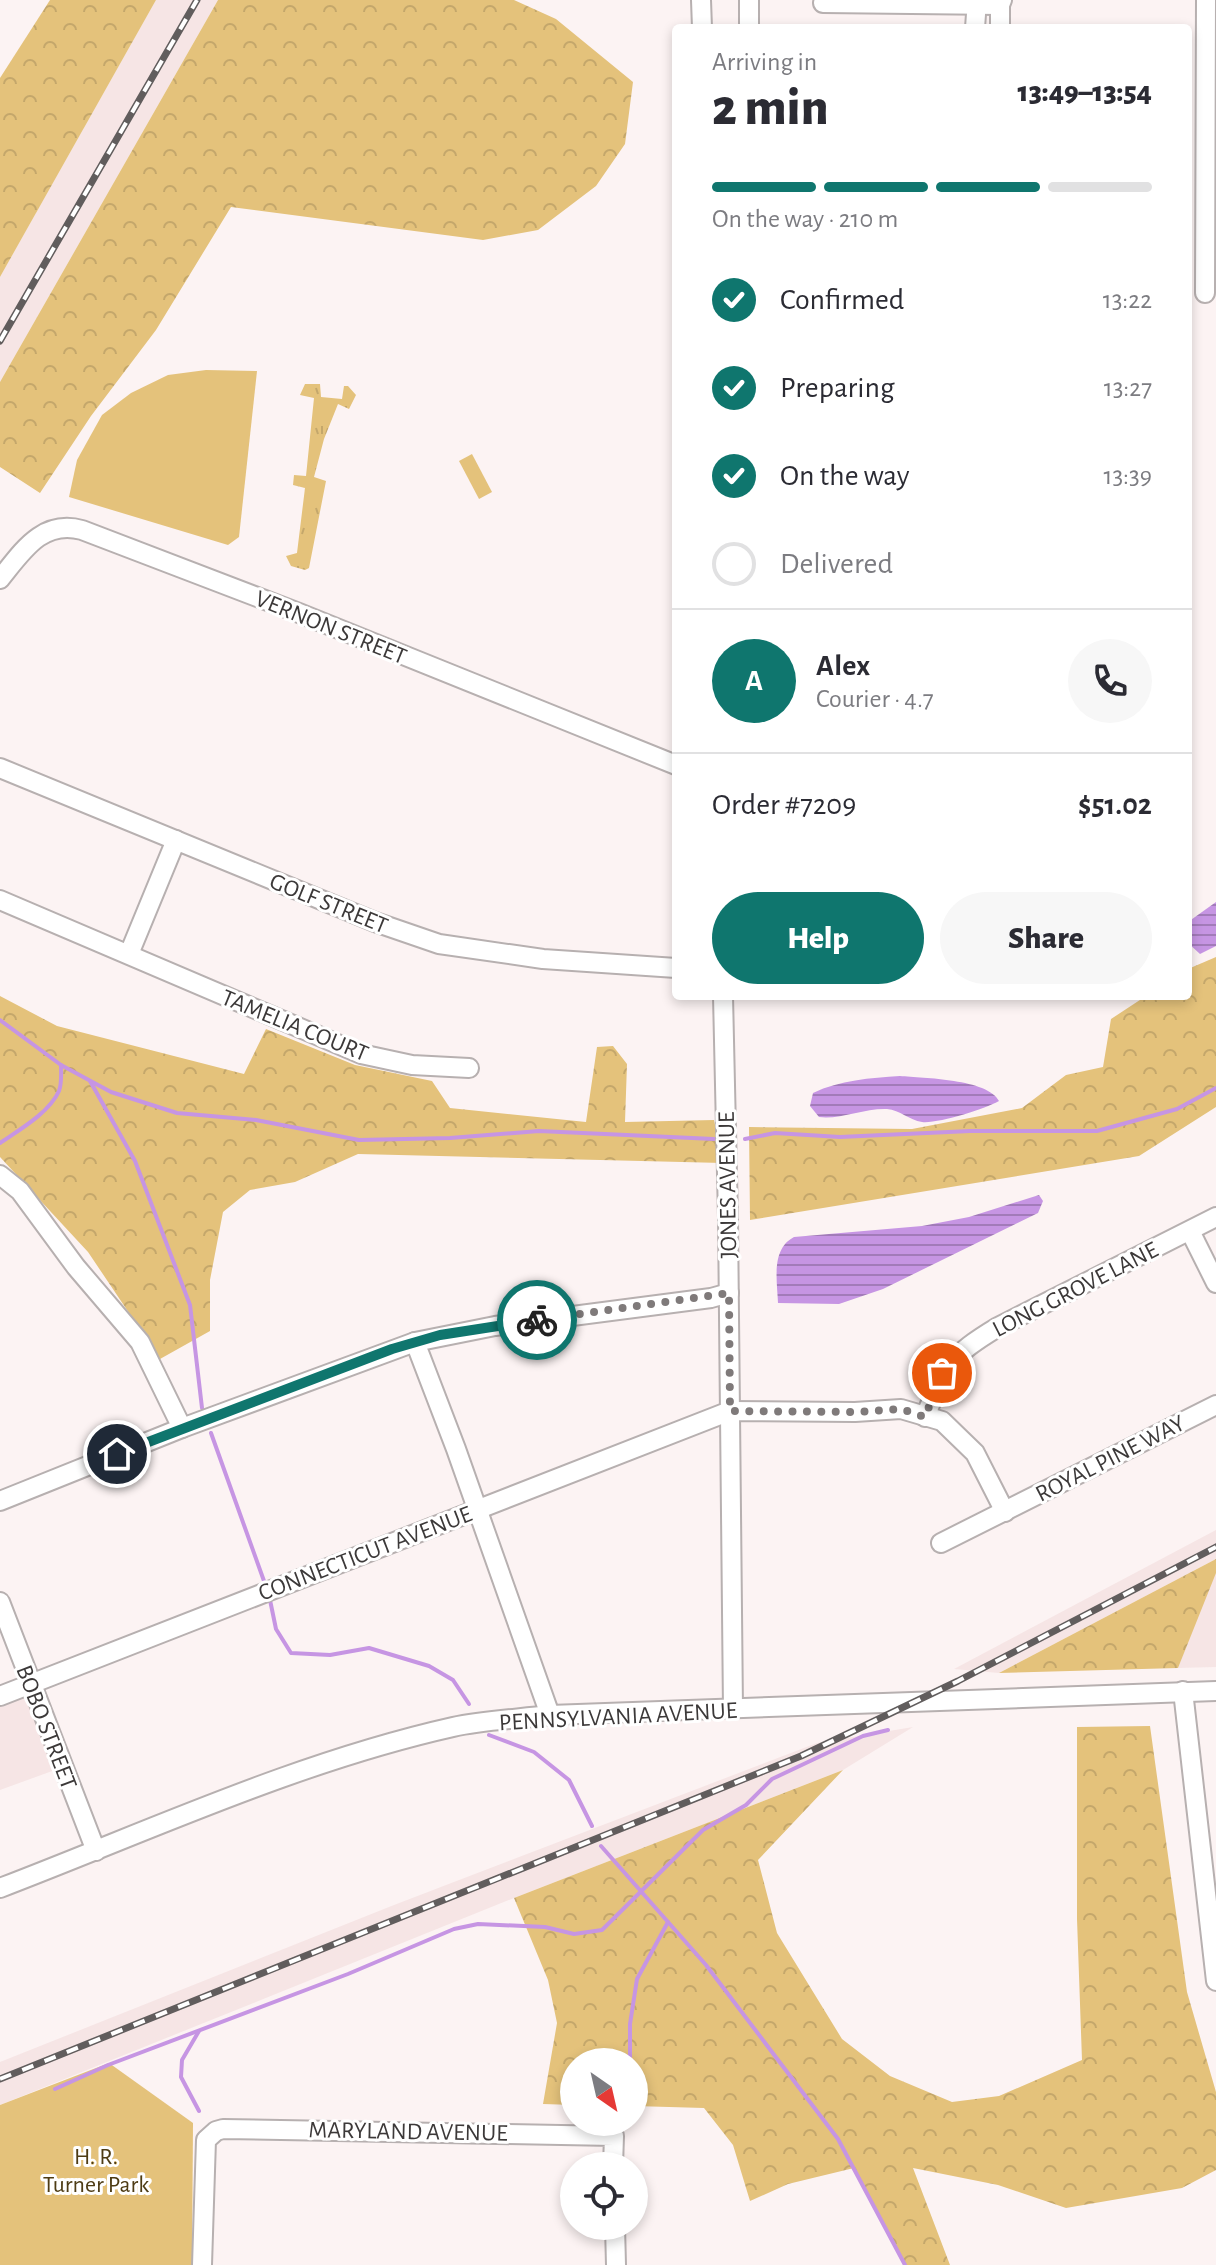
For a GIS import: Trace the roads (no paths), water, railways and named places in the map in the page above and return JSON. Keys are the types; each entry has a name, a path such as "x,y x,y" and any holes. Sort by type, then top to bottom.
{"street":[{"path":"701,0 702,24"},
{"path":"749,0 749,24"},
{"path":"1205,293 1196,200 1206,0"},
{"path":"823,3 1001,3 1000,24"},
{"path":"975,24 977,3"},
{"name":"VERNON STREET","path":"0,579 40,535 63,527 82,530 299,613 672,763"},
{"name":"GOLF STREET","path":"0,768 375,922 439,944 543,959 672,968"},
{"path":"129,954 176,840"},
{"name":"TAMELIA COURT","path":"0,900 361,1054 393,1062 469,1068"},
{"name":"JONES AVENUE","path":"723,1000 733,1709"},
{"path":"0,1175 20,1191 76,1267 140,1342 182,1428"},
{"name":"LONG GROVE LANE","path":"925,1417 942,1373 964,1348 998,1327 1216,1217"},
{"path":"1190,1231 1216,1283"},
{"path":"0,1501 182,1428 415,1342 495,1326 729,1293"},
{"path":"415,1342 550,1715"},
{"name":"ROYAL PINE WAY","path":"941,1543 1216,1405"},
{"path":"730,1411 855,1412 901,1409 942,1421 975,1453 1005,1512"},
{"name":"CONNECTICUT AVENUE","path":"0,1696 730,1411"},
{"name":"BOBO STREET","path":"0,1602 96,1851"},
{"path":"1183,1691 1216,1981"},
{"name":"PENNSYLVANIA AVENUE","path":"0,1888 272,1781 360,1752 456,1727 550,1715 1216,1691"},
{"name":"MARYLAND AVENUE","path":"202,2265 206,2140 223,2129 614,2136 613,2152"},
{"path":"615,2240 616,2265"}],"waterway":[{"path":"0,1020 61,1065 111,1092 177,1113 256,1120 359,1140 450,1138 539,1131 714,1139"},
{"path":"0,1143 48,1107 61,1085 61,1065"},
{"path":"90,1081 135,1161 190,1305 202,1408"},
{"path":"745,1139 775,1133 840,1137 970,1131 1097,1131 1177,1109 1216,1088"},
{"path":"211,1433 264,1581"},
{"path":"270,1600 276,1629 291,1653 330,1655 369,1648 429,1666 453,1680 469,1704"},
{"path":"55,2089 108,2065 348,1974 454,1929 478,1924 545,1927 574,1934 602,1930 703,1830 746,1805 772,1779 863,1736 888,1730"},
{"path":"489,1735 534,1752 569,1780 592,1826"},
{"path":"601,1846 706,1965 838,2139 905,2265"},
{"path":"630,2048 630,2024 637,1979 668,1922"},
{"path":"199,2031 182,2060 181,2077 199,2111"}],"railway":[{"path":"0,341 197,0"},
{"path":"0,2079 801,1756 958,1681 1216,1547"}],"park label":[{"name":"H. R. Turner Park","path":"96,2170"}]}
